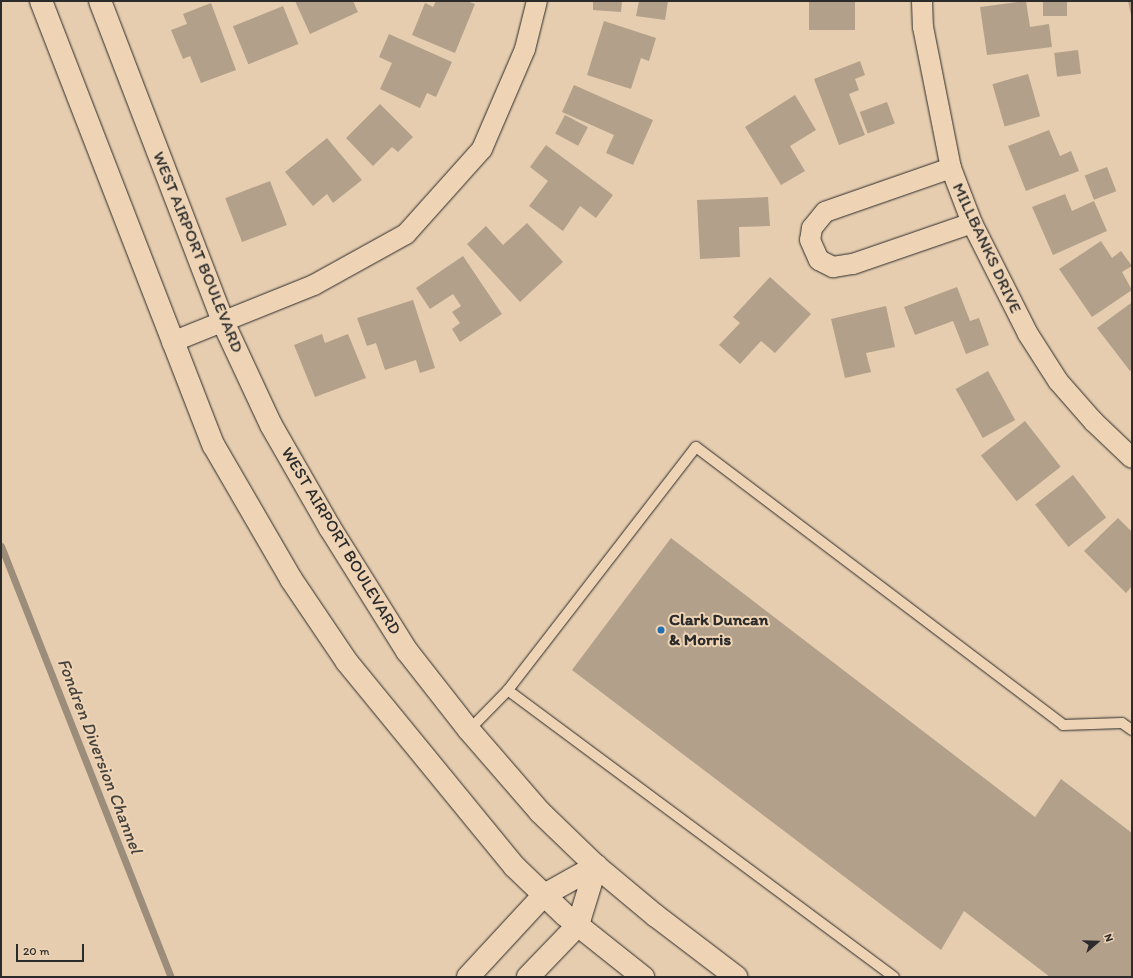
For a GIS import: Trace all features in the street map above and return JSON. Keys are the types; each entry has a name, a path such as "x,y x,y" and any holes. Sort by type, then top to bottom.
{"main road":[{"path":"41,1 172,342 214,446 291,579 347,662 514,866 578,925 643,977"},
{"name":"WEST AIRPORT BOULEVARD","path":"100,1 223,322 271,424 330,528 407,651 469,730 540,812 596,866 656,916 736,977"},
{"path":"468,977 544,895 596,866"},
{"path":"528,977 578,925 596,866"}],"street":[{"path":"172,342 314,285 406,234 482,149 525,49 537,1"},
{"name":"MILLBANKS DRIVE","path":"922,1 922,27 951,168 972,223 1028,334 1058,380 1094,422 1132,458"},
{"path":"951,168 825,212 812,228 810,240 819,260 833,267 853,264 972,223"}],"lane":[{"path":"469,730 508,690 696,447 1063,725 1122,723 1132,730"},
{"path":"508,690 894,977"}],"building":[{"path":"295,1 353,1 358,12 310,34"},
{"path":"436,1 467,1 475,4 455,53 412,35 425,3 433,7"},
{"path":"593,1 622,1 621,12 593,10"},
{"path":"639,1 668,1 665,20 636,16"},
{"path":"809,1 855,1 855,30 809,30"},
{"path":"1026,1 1030,27 1049,24 1052,47 987,55 980,7"},
{"path":"1043,1 1067,1 1067,16 1043,16"},
{"path":"1128,1 1132,1 1132,15 1131,15"},
{"path":"211,3 236,70 201,83 190,56 183,59 171,30 187,24 183,14"},
{"path":"283,6 298,44 248,64 233,26"},
{"path":"604,21 656,38 649,61 641,58 631,89 587,75"},
{"path":"389,34 452,62 436,97 427,93 420,108 380,89 392,63 379,57"},
{"path":"1078,50 1081,74 1057,77 1054,53"},
{"path":"860,61 865,75 855,79 859,90 849,94 865,135 839,145 814,79"},
{"path":"1028,74 1040,116 1005,126 992,84"},
{"path":"574,85 653,120 633,165 606,153 614,135 562,112"},
{"path":"795,95 816,130 790,146 805,171 781,185 745,127"},
{"path":"887,102 895,124 868,134 860,112"},
{"path":"380,104 413,137 398,152 392,147 373,166 346,138"},
{"path":"565,115 588,127 578,146 555,134"},
{"path":"1049,130 1060,156 1071,151 1079,171 1026,191 1008,146"},
{"path":"327,138 362,180 333,203 327,194 313,206 285,172"},
{"path":"546,145 613,195 596,218 580,206 563,231 529,206 548,181 530,167"},
{"path":"1107,167 1116,191 1094,200 1085,176"},
{"path":"270,181 287,225 242,242 225,198"},
{"path":"1065,194 1072,211 1094,201 1107,231 1053,255 1032,207"},
{"path":"768,197 770,226 739,227 740,257 700,259 697,200"},
{"path":"527,223 563,262 520,302 467,244 486,226 503,245"},
{"path":"1101,241 1112,258 1121,251 1132,266 1122,272 1132,290 1092,317 1059,269"},
{"path":"463,256 502,314 460,342 452,329 460,323 452,312 461,306 453,294 430,309 416,288"},
{"path":"770,277 811,314 775,353 761,341 740,364 719,345 740,323 733,317"},
{"path":"957,287 970,321 979,318 989,345 966,354 953,321 915,335 904,307"},
{"path":"413,300 435,368 420,373 416,360 385,370 376,343 367,346 357,318"},
{"path":"1131,303 1132,370 1130,371 1097,328"},
{"path":"886,306 895,347 866,353 871,372 845,378 831,319"},
{"path":"322,334 325,343 348,334 366,378 315,397 294,345"},
{"path":"988,371 1015,420 983,438 956,389"},
{"path":"1025,421 1061,467 1017,501 981,455"},
{"path":"1073,475 1106,518 1068,547 1035,505"},
{"path":"1118,518 1132,532 1132,586 1126,593 1084,551"},
{"path":"671,538 1035,817 1061,779 1132,833 1132,977 1050,977 964,911 941,950 572,670"}],"waterway":[{"name":"Fondren Diversion Channel","path":"1,546 171,977"}],"place":[{"name":"Clark Duncan & Morris","path":"661,630"}]}
